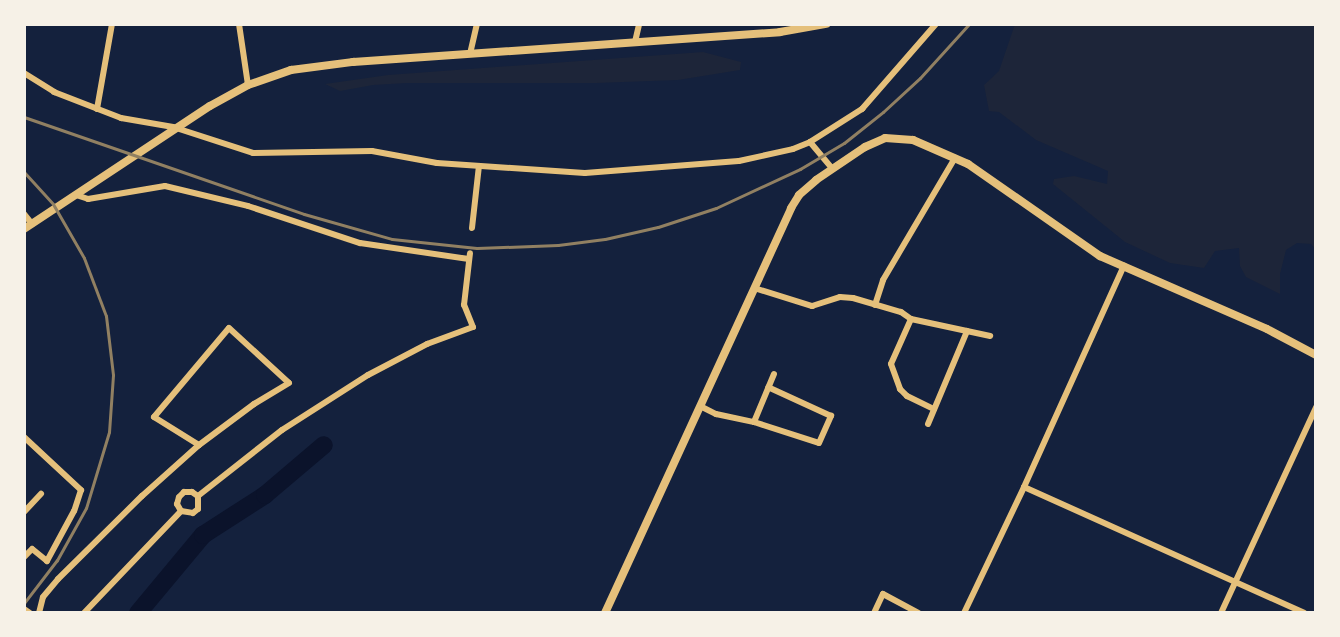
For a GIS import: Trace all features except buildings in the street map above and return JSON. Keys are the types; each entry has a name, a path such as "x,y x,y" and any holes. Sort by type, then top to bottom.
{"main road":[{"path":"24,229 191,118 248,85 312,66 780,32 826,24"}],"street":[{"path":"97,109 112,24"},
{"path":"239,24 248,85"},
{"path":"470,54 477,24"},
{"path":"635,42 639,24"},
{"path":"24,73 54,92 121,118 173,127 253,153 372,151 437,163 585,173 670,168 760,157 810,142 831,131 862,109 936,24"},
{"path":"605,613 799,195 833,169 875,142 893,137 913,140 968,164 1100,256 1268,329 1316,355"},
{"path":"810,142 833,169"},
{"path":"875,305 883,280 955,158"},
{"path":"472,228 479,166"},
{"path":"72,197 88,199 165,186 248,206 360,243 469,256 464,305 472,327 427,344 368,375 282,430 198,496"},
{"path":"24,214 32,224"},
{"path":"964,613 1124,266"},
{"path":"754,288 812,306 840,297 901,312 911,319 990,336"},
{"path":"911,319 891,364 900,389 907,396 934,409"},
{"path":"39,613 43,597 58,579 125,512 199,445 254,404 289,383 229,328 154,417 199,445"},
{"path":"928,424 967,331"},
{"path":"754,422 774,374"},
{"path":"700,406 716,414 754,422 819,443 831,416 768,387"},
{"path":"1221,613 1316,407"},
{"path":"24,437 81,490 74,511 47,561 32,549 24,557"},
{"path":"1024,487 1304,613"},
{"path":"184,492 192,492 198,496 200,502 193,513 181,511 177,504 184,492"},
{"path":"24,512 41,494"},
{"path":"84,613 181,511"},
{"path":"874,613 883,594 918,613"},
{"path":"24,609 30,613"}],"shaded area":[{"path":"1015,24 1316,24 1316,250 1311,244 1297,243 1286,250 1280,274 1280,294 1246,277 1240,266 1239,248 1215,251 1204,268 1170,263 1125,242 1053,184 1054,179 1074,176 1107,184 1108,171 1036,140 999,112 989,111 984,85 999,71"},
{"path":"703,52 741,62 740,70 678,80 596,83 407,83 373,85 340,91 325,84 388,75"}],"waterway":[{"path":"138,613 203,535 265,495 324,445"}],"railway":[{"path":"24,117 304,214 392,239 477,248 558,245 605,239 658,227 716,208 800,169 844,143 883,112 920,78 969,24"},
{"path":"24,172 53,204 84,258 106,316 113,375 109,432 86,508 57,560 24,603"}]}
